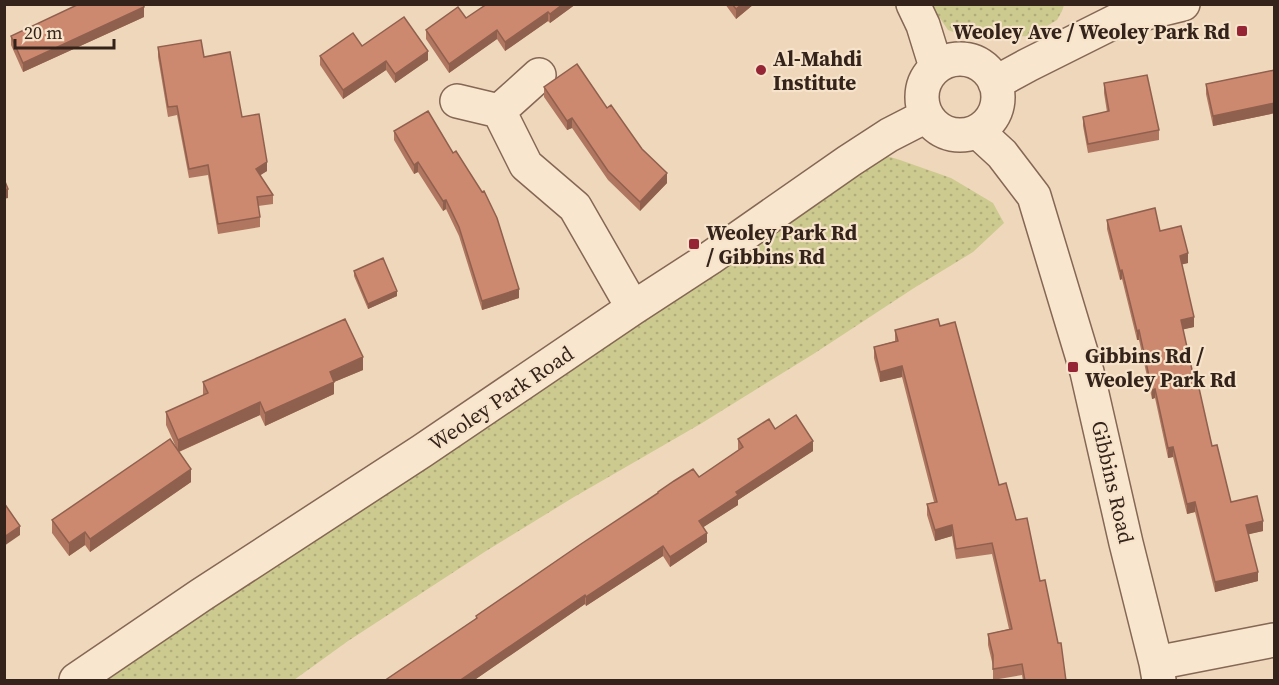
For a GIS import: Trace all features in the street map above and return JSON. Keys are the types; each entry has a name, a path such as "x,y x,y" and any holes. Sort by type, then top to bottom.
{"street":[{"path":"913,4 923,25 936,67"},
{"path":"995,83 1115,12 1184,4"},
{"path":"958,59 981,65 989,73 998,94 997,105 993,115 977,131 966,135 955,135 943,131 926,116 922,95 924,84 936,67 958,59"},
{"path":"499,111 539,75"},
{"path":"457,101 499,111"},
{"path":"499,111 526,165 575,207 633,308"},
{"name":"Weoley Park Road","path":"76,681 201,595 406,462 710,258 849,161 889,135 926,116"},
{"name":"Gibbins Road","path":"977,131 1002,154 1034,196 1087,372 1157,672"},
{"path":"1157,672 1275,640"}],"shaded area":[{"path":"931,5 1064,5 1057,20 1030,36 968,38 948,30"},
{"path":"880,154 951,178 993,203 1004,223 973,252 702,423 486,551 348,641 294,680 98,680"}],"building":[{"path":"79,4 144,4 144,7 23,63 11,36"},
{"path":"487,4 563,4 505,42 497,30 449,64 426,30 458,7 466,18"},
{"path":"732,4 742,4 736,9"},
{"path":"404,17 428,51 395,74 386,61 343,90 320,56 353,33 362,46"},
{"path":"201,40 204,57 230,52 242,117 259,114 267,162 256,169 273,195 257,197 260,217 218,224 208,165 189,169 177,106 168,107 158,47"},
{"path":"577,64 607,108 611,105 642,149 667,173 640,202 608,171 572,118 567,121 544,87"},
{"path":"1275,70 1275,103 1213,116 1206,84"},
{"path":"1147,75 1159,130 1088,144 1083,117 1109,111 1104,83"},
{"path":"428,111 453,153 456,151 482,192 484,191 497,218 519,289 482,301 459,227 446,200 443,201 418,162 414,165 394,131"},
{"path":"1155,208 1160,231 1181,226 1188,253 1180,256 1194,317 1181,320 1196,388 1199,388 1212,446 1217,445 1231,502 1257,496 1263,521 1246,525 1258,572 1215,582 1195,502 1187,504 1173,447 1168,448 1155,389 1152,390 1139,330 1137,331 1107,220"},
{"path":"383,258 397,291 368,304 354,271"},
{"path":"345,319 363,357 330,372 334,382 265,413 260,402 178,440 166,412 208,393 203,382"},
{"path":"938,319 940,326 955,322 999,485 1006,483 1016,520 1027,518 1040,581 1045,580 1058,643 1061,643 1066,681 1025,681 1022,664 993,669 993,655 988,634 1012,629 992,543 956,549 952,525 935,530 927,504 937,502 902,366 880,372 874,347 898,341 895,330"},
{"path":"796,415 813,441 736,492 738,495 699,521 707,533 670,557 663,546 586,597 585,595 459,681 384,681 674,481 693,469 699,477 743,447 738,439 769,419 775,429"},
{"path":"170,439 191,469 90,539 85,532 69,543 52,520"},
{"path":"4,503 20,526 4,537"}],"place":[{"name":"Weoley Ave / Weoley Park Rd","path":"1242,31"},
{"name":"Al-Mahdi Institute","path":"761,70"},
{"name":"Weoley Park Rd / Gibbins Rd","path":"694,244"},
{"name":"Gibbins Rd / Weoley Park Rd","path":"1073,367"}]}
